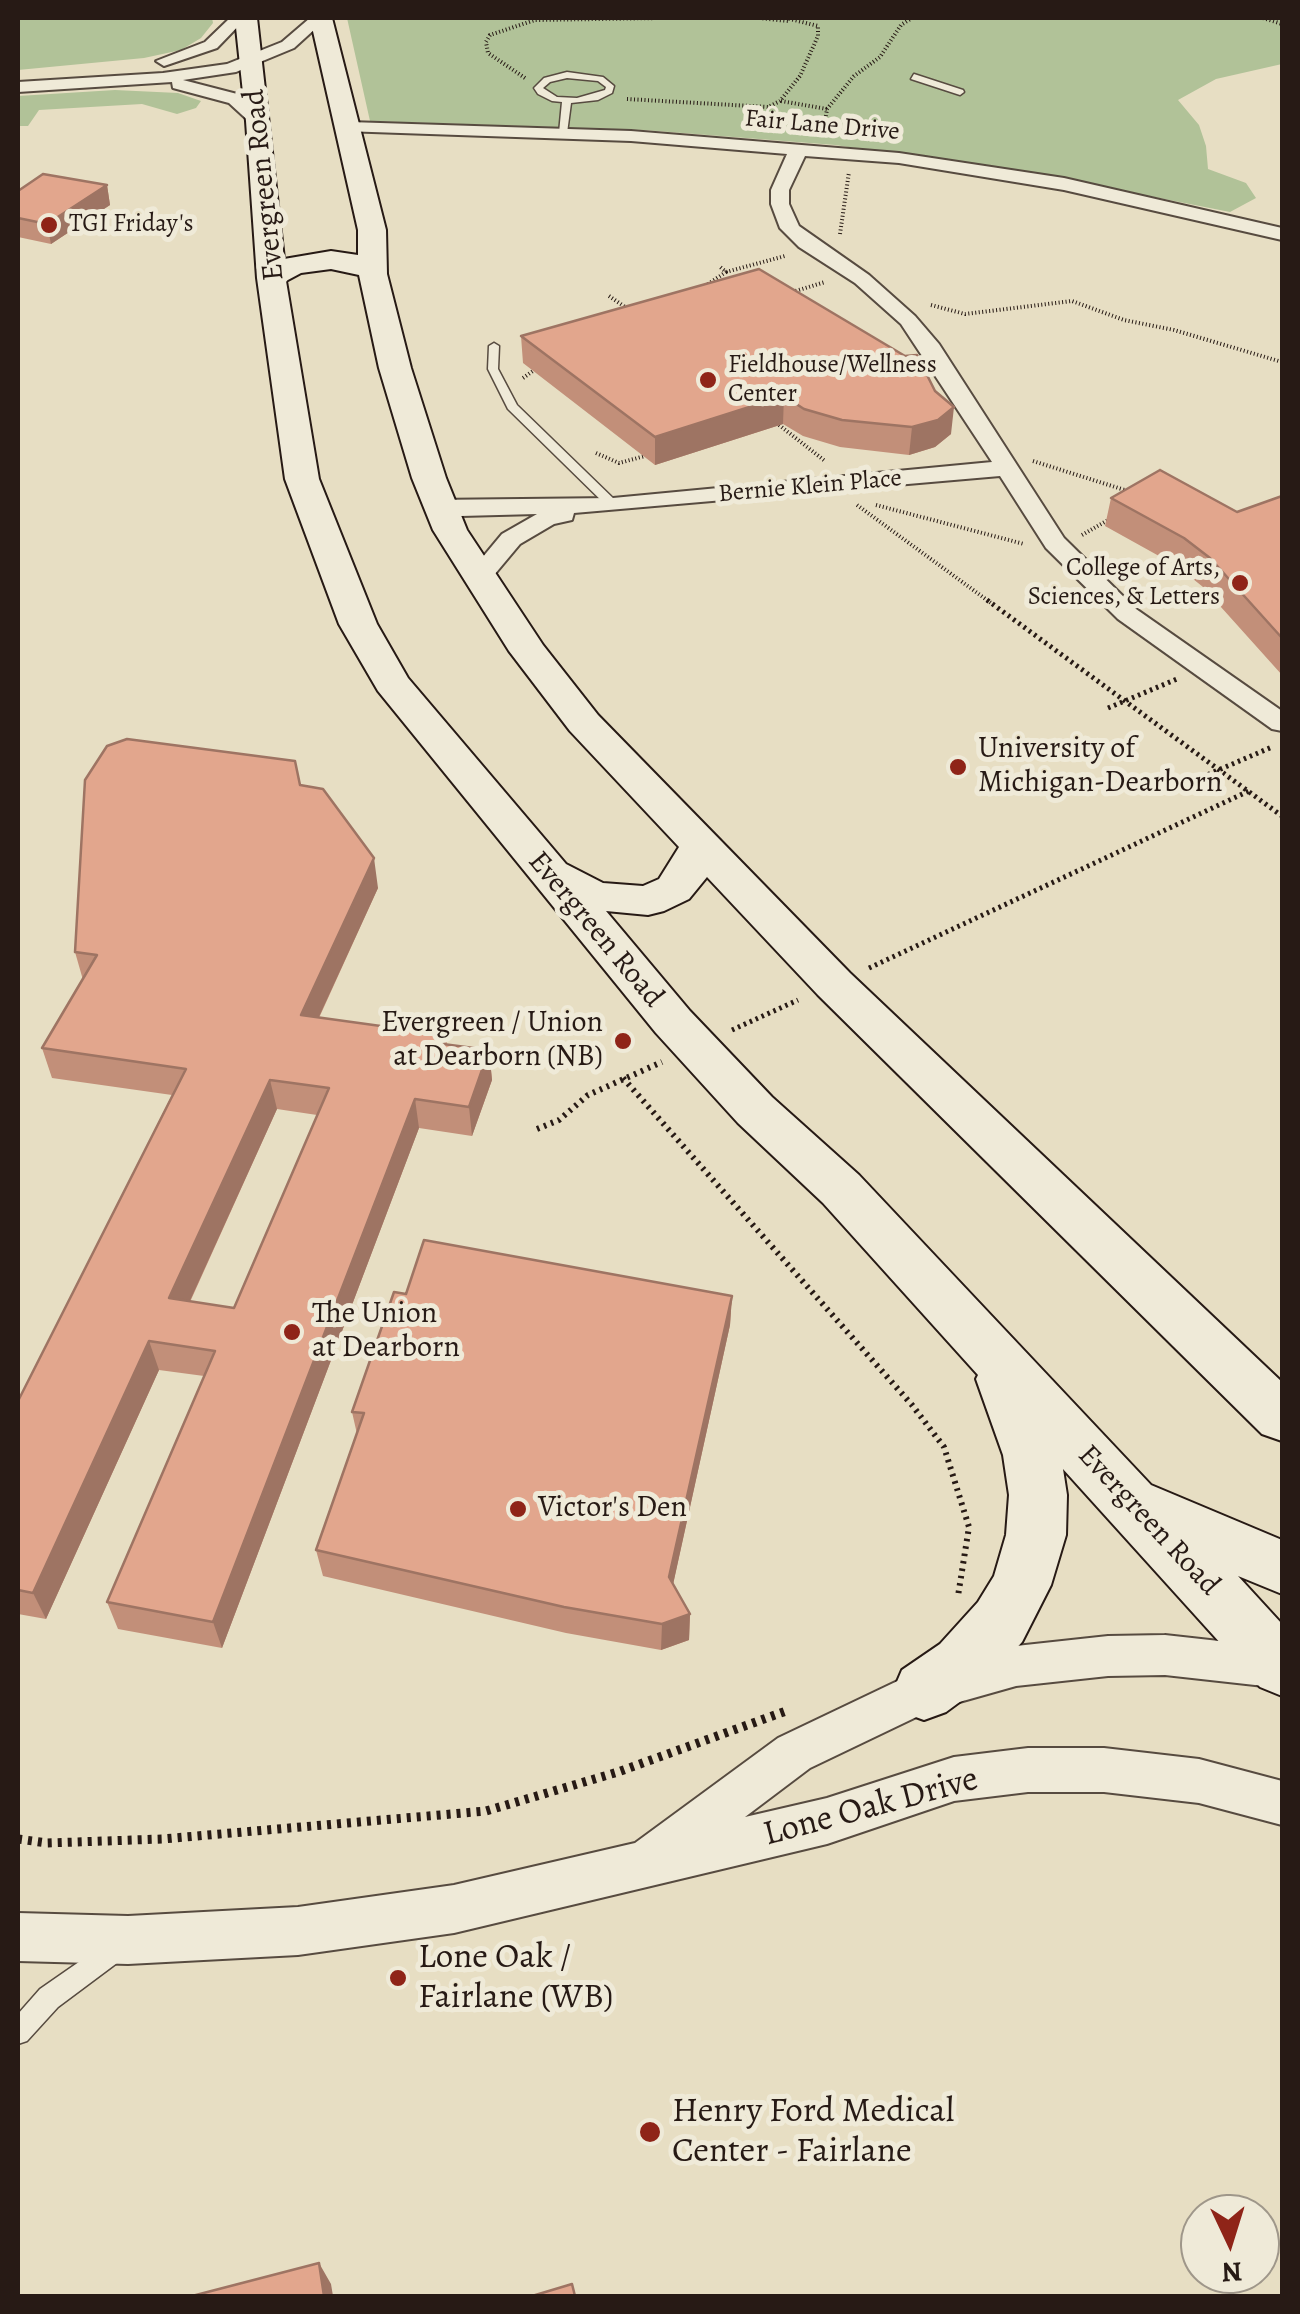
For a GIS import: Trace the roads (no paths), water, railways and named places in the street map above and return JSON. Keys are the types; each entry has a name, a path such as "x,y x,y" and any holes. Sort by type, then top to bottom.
{"street":[{"path":"18,78 175,59 211,45 238,18"},
{"name":"Evergreen Road","path":"246,18 259,121 270,278 302,478 358,624 392,684 696,1046 755,1110 841,1189 1282,1668"},
{"path":"18,87 205,73 252,61 298,39 320,18"},
{"path":"320,18 372,230 373,274 395,368 439,506 528,652 584,723 834,984 1282,1418"},
{"path":"128,80 170,82 222,94 245,106 259,121"},
{"name":"Fair Lane Drive","path":"349,126 563,133 849,153 1064,184 1282,234"},
{"path":"799,149 780,190 785,219 806,243 908,320 1012,464 1056,543 1102,593 1150,632 1282,723"},
{"path":"270,278 293,265 331,260 366,265 373,274"},
{"name":"Bernie Klein Place","path":"439,506 461,510 613,506 1012,464"},
{"name":"Bernie Klein Place","path":"480,576 511,539 546,520 613,506"},
{"path":"546,870 594,896 648,901 674,889 690,870 701,844"},
{"path":"924,1691 962,1664 1000,1622 1021,1585 1036,1535 1038,1495 1032,1455 992,1352"},
{"path":"1128,1500 1282,1568"},
{"name":"Lone Oak Drive","path":"640,1868 794,1752 924,1691 1016,1666 1108,1656 1165,1654 1282,1668"},
{"name":"Lone Oak Drive","path":"18,1937 128,1940 298,1931 454,1909 827,1822 954,1779 1028,1770 1104,1770 1199,1781 1282,1803"}],"lane":[{"path":"590,76 610,86 596,98 566,100 546,96 538,88 556,77 590,76"},
{"path":"914,77 960,92"},
{"path":"563,133 566,100"},
{"path":"494,346 493,369 512,407 613,506"},
{"path":"18,2032 50,1998 128,1940"}],"place":[{"name":"TGI Friday's","path":"49,225"},
{"name":"Fieldhouse/Wellness Center","path":"708,380"},
{"name":"College of Arts, Sciences, & Letters","path":"1240,583"},
{"name":"University of Michigan-Dearborn","path":"958,767"},
{"name":"Evergreen / Union at Dearborn (NB)","path":"623,1041"},
{"name":"The Union at Dearborn","path":"292,1332"},
{"name":"Victor's Den","path":"518,1509"},
{"name":"Lone Oak / Fairlane (WB)","path":"398,1978"},
{"name":"Henry Ford Medical Center - Fairlane","path":"650,2132"}]}
